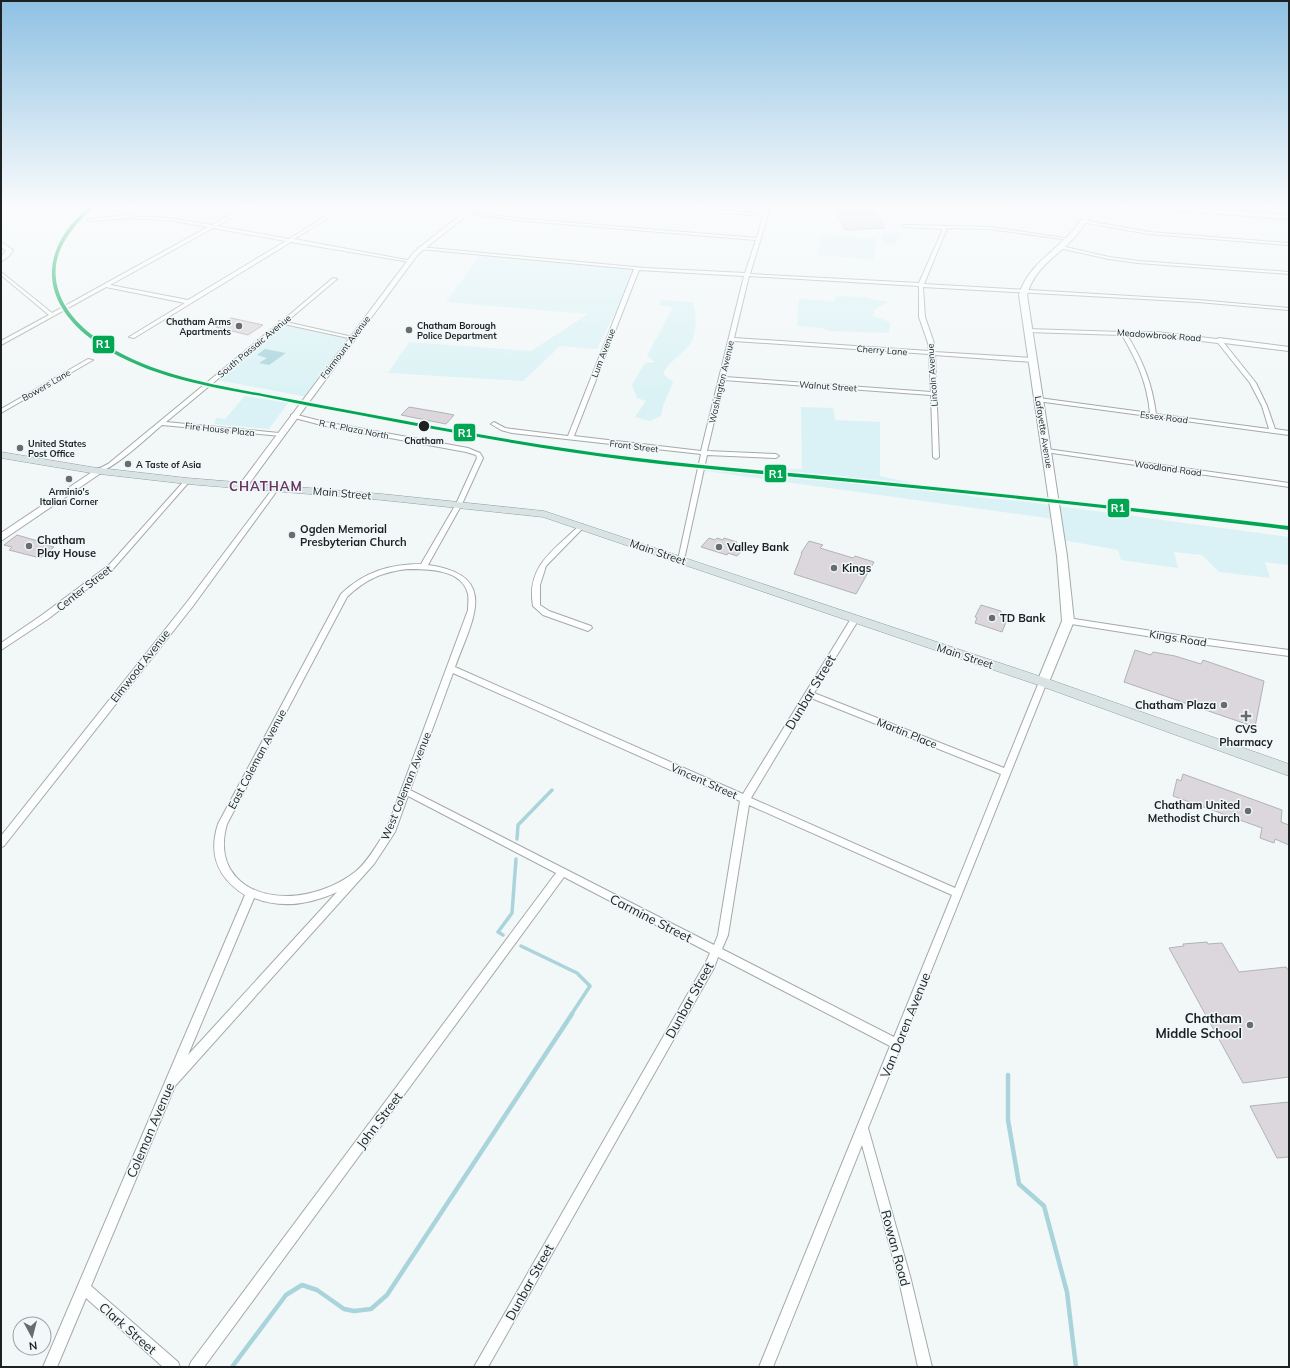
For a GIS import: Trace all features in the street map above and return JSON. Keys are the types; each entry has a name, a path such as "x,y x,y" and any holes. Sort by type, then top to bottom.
{"main road":[{"name":"Main Street","path":"1,455 98,471 187,481 459,504 544,514 1043,682 1289,770"}],"street":[{"path":"1,343 137,269"},
{"path":"132,337 243,269"},
{"name":"Fairmount Avenue","path":"243,486 293,416 404,269"},
{"name":"Lum Avenue","path":"570,438 637,269"},
{"path":"650,269 1198,300 1289,309"},
{"name":"Washington Avenue","path":"681,560 704,453 749,269"},
{"name":"Lincoln Avenue","path":"928,269 921,285 922,317 931,343 936,457"},
{"path":"1024,291 1030,275 1037,269"},
{"path":"1232,269 1289,273"},
{"path":"1,273 52,315"},
{"name":"South Passaic Avenue","path":"98,471 110,465 162,423 281,322 335,279"},
{"path":"106,286 189,302"},
{"name":"Lafayette Avenue","path":"1024,291 1028,331 1062,556 1068,621 1043,682"},
{"path":"281,322 351,338"},
{"name":"Meadowbrook Road","path":"1028,331 1123,332 1219,340 1289,349"},
{"path":"1123,332 1145,370 1151,393 1153,415"},
{"name":"Cherry Lane","path":"731,339 1033,360"},
{"path":"1219,340 1225,350 1244,370 1258,392 1266,409 1272,430"},
{"name":"Bowers Lane","path":"1,411 90,360"},
{"name":"Walnut Street","path":"722,378 934,394"},
{"name":"Essex Road","path":"1039,400 1289,433"},
{"name":"R. R. Plaza North","path":"293,416 332,425 468,450 478,454 480,458 459,504"},
{"name":"Fire House Plaza","path":"162,423 279,435"},
{"name":"Front Street","path":"494,424 503,429 570,438 704,453 776,456"},
{"name":"Woodland Road","path":"1047,451 1289,485"},
{"path":"1,538 98,471"},
{"name":"Center Street","path":"1,647 57,609 111,567 187,481"},
{"name":"Elmwood Avenue","path":"1,843 190,604 276,488"},
{"path":"424,566 459,504"},
{"path":"582,526 543,565 539,572 536,599 537,606 546,613 588,628"},
{"name":"West Coleman Avenue","path":"169,1084 360,874 371,861 390,832 472,610 473,597 467,585 452,573 442,569 424,566"},
{"name":"East Coleman Avenue","path":"360,874 337,889 301,899 282,900 266,898 251,893 238,886 228,876 222,864 219,851 219,838 229,810 344,596 362,581 379,572 398,567 424,566"},
{"name":"Dunbar Street","path":"481,1367 710,965 723,936 745,799 855,619"},
{"name":"Kings Road","path":"1068,621 1185,640 1289,653"},
{"name":"Vincent Street","path":"451,669 957,893"},
{"name":"Van Doren Avenue","path":"766,1367 863,1129 1005,772 1043,682"},
{"name":"Martin Place","path":"809,694 1005,772"},
{"name":"Carmine Street","path":"405,791 897,1044"},
{"name":"John Street","path":"196,1367 562,872"},
{"name":"Coleman Avenue","path":"50,1367 251,893"},
{"name":"Rowan Road","path":"863,1129 904,1276 926,1367"},
{"name":"Clark Street","path":"84,1288 173,1367"}],"shaded area":[{"path":"470,269 637,269 597,349 560,346 523,381 388,373 409,342 531,351 588,314 446,302"},
{"path":"835,296 865,297 888,302 875,309 873,316 890,322 889,333 829,331 822,328 797,326 799,298 834,302"},
{"path":"661,300 693,302 696,327 690,344 670,364 663,374 673,382 664,403 661,416 650,421 635,417 646,401 637,398 632,385 645,363 655,362 647,356 673,307 659,305"},
{"path":"281,322 351,338 307,397 213,379"},
{"path":"245,396 288,403 269,429 214,424 216,418 225,419"},
{"path":"801,407 833,408 835,420 880,422 880,476 976,497 1028,502 1289,537 1289,565 1265,562 1270,578 1219,572 1202,555 1174,552 1178,568 1121,560 1118,550 1057,539 1054,519 698,470 802,469"}],"water":[{"path":"265,349 286,353 269,365 259,363 267,358 257,355"}],"building":[{"name":"Chatham Arms Apartments","path":"231,318 263,325 248,335 216,327"},
{"path":"409,407 454,415 446,424 401,415"},
{"name":"Chatham Play House","path":"17,535 54,547 40,558 9,550 12,547 4,545"},
{"name":"Valley Bank","path":"709,538 723,540 724,538 737,542 734,546 743,549 737,556 728,553 727,555 701,547"},
{"name":"Kings","path":"809,541 823,545 820,548 853,558 855,556 874,562 856,594 794,574 801,553"},
{"name":"TD Bank","path":"981,605 1001,611 1000,615 1008,617 1002,632 975,623 977,618 975,617"},
{"name":"Chatham Plaza","path":"1135,650 1151,655 1153,652 1175,656 1201,664 1203,660 1264,681 1255,727 1124,682"},
{"name":"Chatham United Methodist Church","path":"1183,774 1282,810 1281,822 1289,825 1289,845 1275,839 1274,843 1260,838 1262,828 1173,796 1177,779 1181,781"},
{"name":"Chatham Middle School","path":"1207,942 1208,944 1222,943 1239,972 1286,967 1289,971 1289,1077 1243,1083 1169,948 1184,946 1183,944"},
{"path":"1289,1102 1289,1157 1277,1158 1250,1106"}],"waterway":[{"path":"517,839 518,825 552,790"},
{"path":"503,935 498,932 512,913 516,859"},
{"path":"521,946 577,973 590,986 571,1015"},
{"path":"232,1367 286,1295 302,1285 317,1290 344,1309 354,1311 371,1309 387,1295 572,1014"},
{"path":"1008,1075 1008,1120 1019,1184 1044,1206 1067,1292 1076,1367"}],"transit line":[{"name":"R1","path":"54,269 54,284 61,303 73,321 92,337 115,352 151,368 170,375 228,389 382,418 601,455 696,466 1072,503 1289,528"}],"place":[{"name":"Chatham Arms Apartments","path":"239,326"},
{"name":"Chatham Borough Police Department","path":"409,330"},
{"name":"Chatham","path":"424,426"},
{"name":"United States Post Office","path":"20,448"},
{"name":"A Taste of Asia","path":"128,464"},
{"name":"Arminio's Italian Corner","path":"69,479"},
{"name":"Ogden Memorial Presbyterian Church","path":"292,535"},
{"name":"Chatham Play House","path":"29,546"},
{"name":"Valley Bank","path":"719,547"},
{"name":"Kings","path":"834,568"},
{"name":"TD Bank","path":"992,618"},
{"name":"Chatham Plaza","path":"1224,705"},
{"name":"CVS Pharmacy","path":"1246,716"},
{"name":"Chatham United Methodist Church","path":"1248,811"},
{"name":"Chatham Middle School","path":"1250,1025"}],"district":[{"name":"CHATHAM","path":"266,486"}]}
